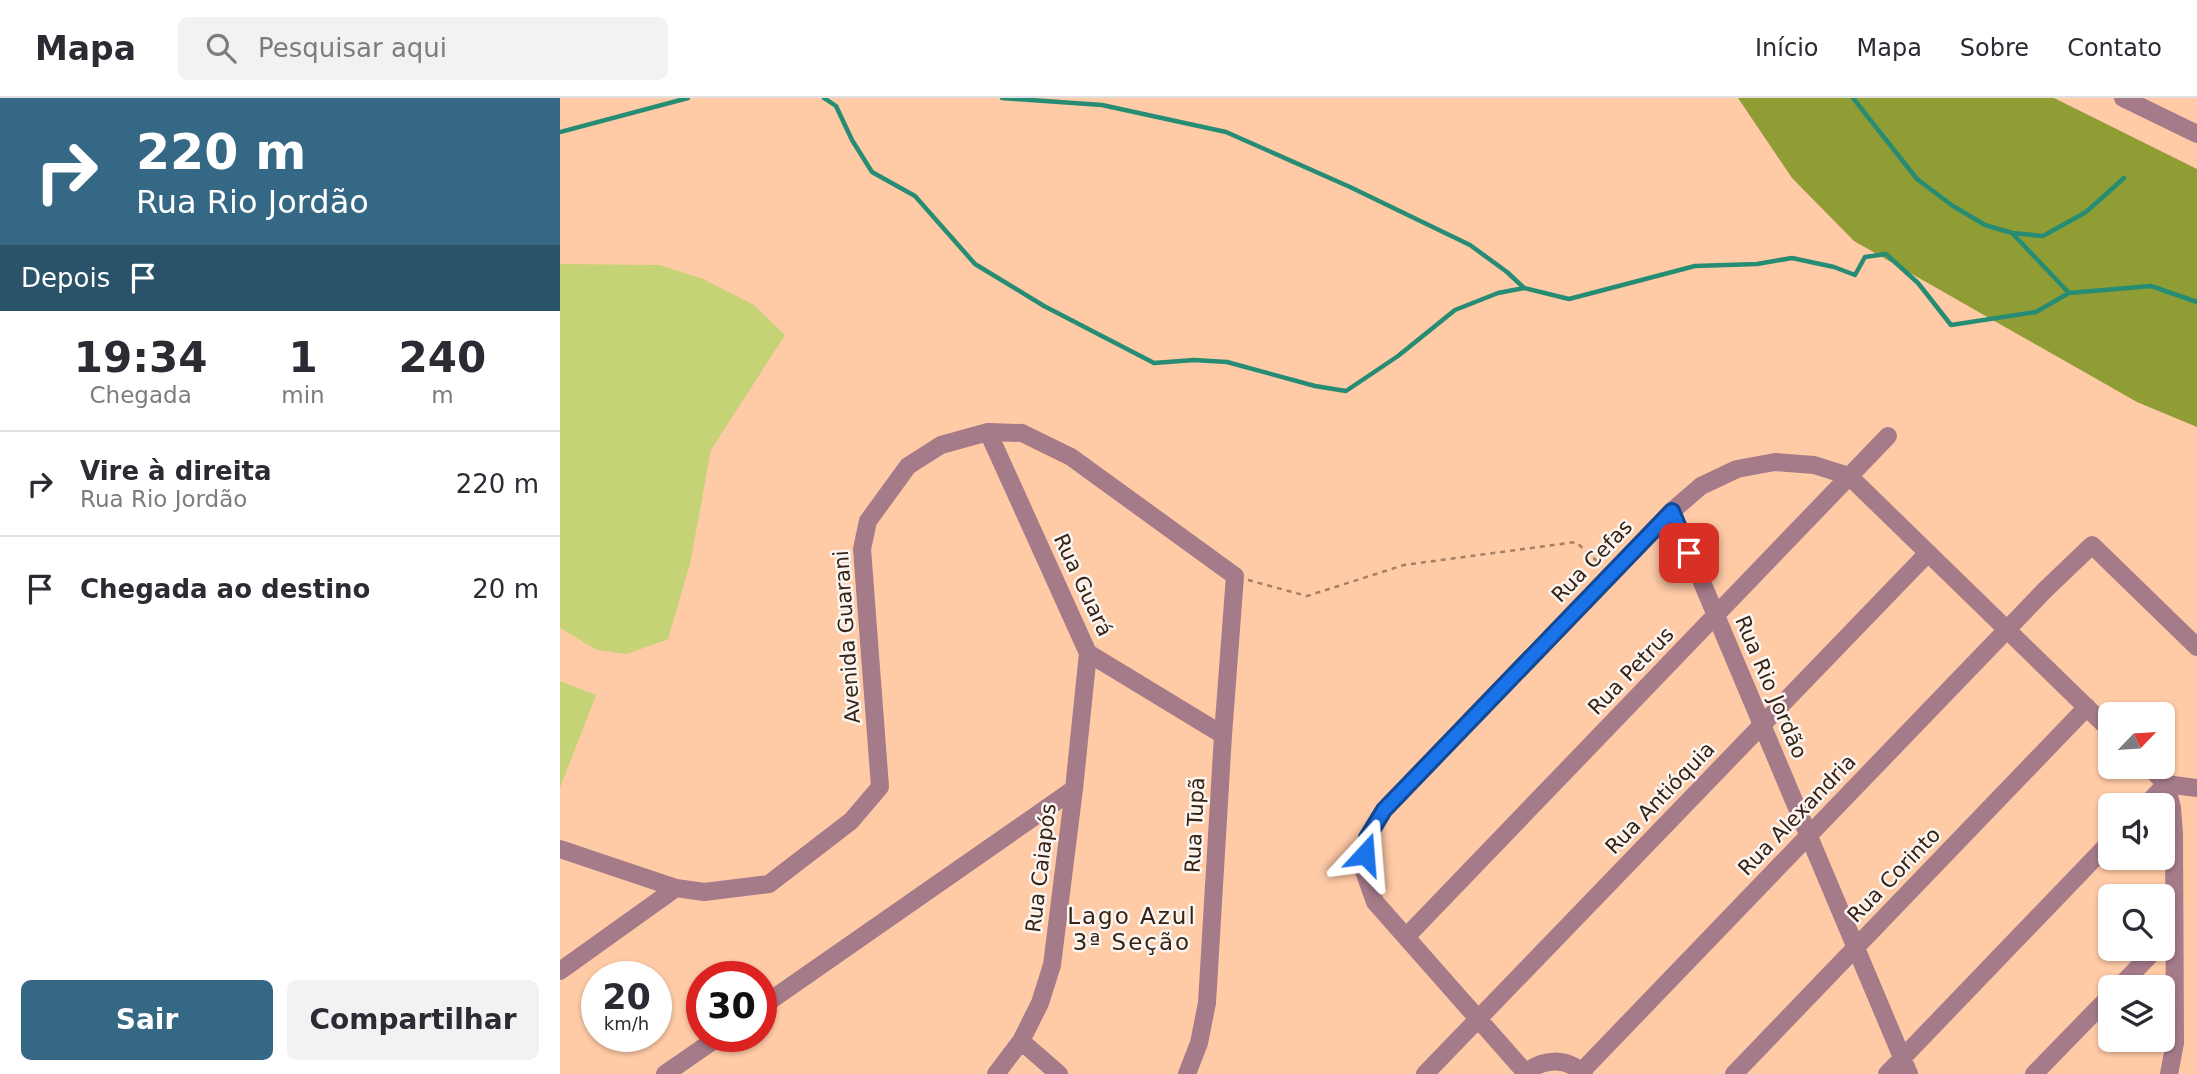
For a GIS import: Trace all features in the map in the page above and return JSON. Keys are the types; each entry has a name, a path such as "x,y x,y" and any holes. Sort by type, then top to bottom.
{"street":[{"path":"2123,98 2197,134"},
{"name":"Avenida Guarani","path":"560,849 676,888 704,892 769,884 851,821 880,787 862,549 868,521 908,466 941,445 988,432 1022,433 1071,457 1235,576"},
{"name":"Rua Guará","path":"988,432 1088,653 1223,735"},
{"name":"Rua Petrus","path":"1406,937 1888,436"},
{"name":"Rua Cefas","path":"1524,1073 1376,902 1363,871 1367,838 1384,810 1672,511 1701,486 1737,469 1775,462 1814,465 1850,476 2098,718"},
{"name":"Rua Rio Jordão","path":"1672,511 1906,1066"},
{"name":"Rua Alexandria","path":"1583,1072 2045,590 2092,545 2197,647"},
{"name":"Rua Antióquia","path":"1425,1074 1928,553"},
{"name":"Rua Tupã","path":"1187,1074 1199,1043 1207,1003 1235,576"},
{"name":"Rua Caiapós","path":"996,1074 1021,1041 1040,1003 1052,965 1088,653"},
{"name":"Rua Corinto","path":"1734,1074 2087,707"},
{"path":"2161,779 2166,784 2172,808 2174,834 2172,884"},
{"path":"2166,784 2197,788"},
{"path":"2157,793 2166,784"},
{"path":"777,996 1074,789"},
{"path":"1887,1074 1906,1066 2098,855"},
{"path":"560,971 676,888"},
{"path":"2131,975 2144,961"},
{"path":"2169,1074 2175,1043 2170,961"},
{"path":"2034,1074 2098,1008"},
{"path":"1021,1041 1059,1074"},
{"path":"665,1074 697,1052"},
{"path":"1524,1073 1547,1061 1559,1061 1583,1072"}],"path":[{"path":"1235,576 1307,596 1404,565 1576,542 1611,574"}],"green space":[{"path":"1738,98 2054,98 2197,169 2197,427 2137,402 1854,241 1792,178"},
{"path":"560,264 660,265 703,279 754,305 785,335 711,450 690,564 668,639 627,654 597,650 560,628"},
{"path":"560,681 596,695 560,788"}],"waterway":[{"path":"560,132 688,98"},
{"path":"824,98 836,106 852,140 872,172 915,196 975,264 1044,306 1154,363 1194,360 1227,362 1315,386 1346,391 1398,356 1455,310 1498,293 1524,288 1569,299 1695,266 1757,264 1792,258 1834,267 1855,275 1865,257 1886,254 1918,283 1951,325 2036,312 2069,293"},
{"path":"1002,98 1102,105 1226,132 1350,187 1470,245 1523,287"},
{"path":"1853,98 1917,179 1953,206 1985,225 2012,233 2069,293 2151,286 2197,302"},
{"path":"2012,233 2043,236 2086,212 2124,178"}],"district":[{"name":"Lago Azul 3ª Seção","path":"1132,929"}],"route":[{"path":"1365,854 1367,838 1384,810 1672,511 1689,553"}]}
